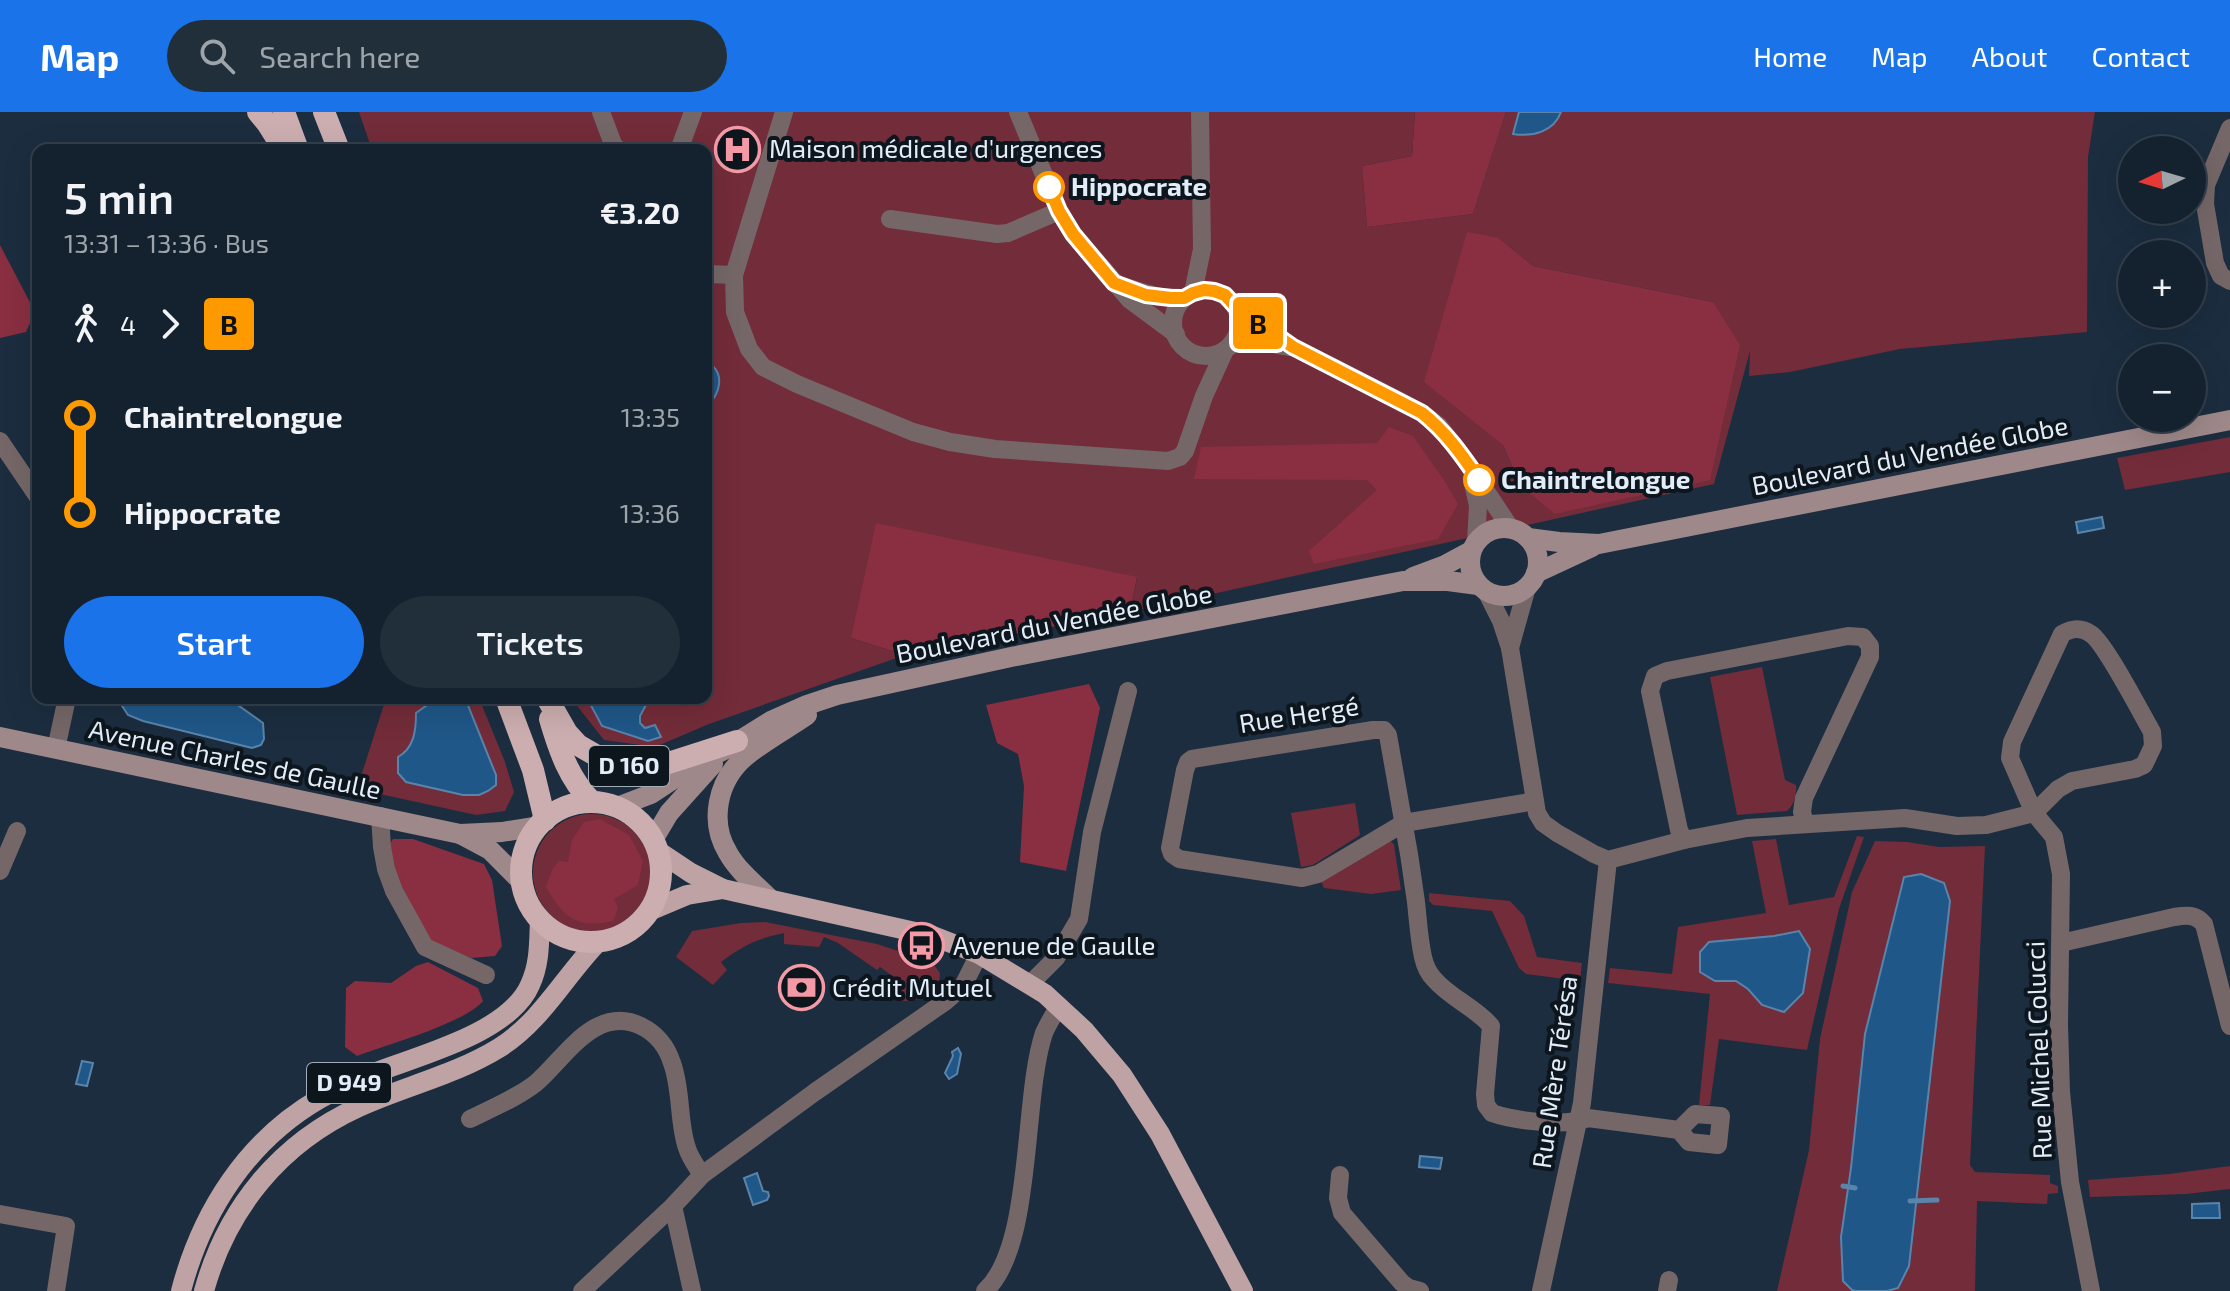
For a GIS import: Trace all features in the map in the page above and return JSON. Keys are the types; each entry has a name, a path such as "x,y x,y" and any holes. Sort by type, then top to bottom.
{"highway":[{"path":"258,112 280,144"},
{"path":"284,112 296,144"},
{"path":"324,112 337,144"},
{"path":"508,704 533,770 542,823"},
{"name":"D 160","path":"548,704 568,768 578,787 592,802"},
{"name":"D 160","path":"550,704 578,745 590,754 622,766 656,767 732,745"},
{"path":"592,802 617,807 638,820 656,846 661,866 660,882 649,911 639,923 613,939 582,942 566,938 540,919 526,896 522,867 531,838 542,823 567,807 592,802"}],"main road":[{"name":"Boulevard du Vendée Globe","path":"1520,534 1559,542 1599,544 2230,420"},
{"path":"1492,530 1520,534 1537,554 1531,580 1518,593 1507,596 1496,595 1482,588 1472,575 1470,563 1474,546 1492,530"},
{"name":"Boulevard du Vendée Globe","path":"1531,580 1599,544"},
{"name":"Boulevard du Vendée Globe","path":"617,807 651,794 698,763 789,712 837,695 1011,657 1403,581 1445,565 1474,546"},
{"name":"Boulevard du Vendée Globe","path":"1403,581 1448,581 1482,588"},
{"path":"770,899 737,866 722,841 718,823 722,788 747,755 837,695"},
{"name":"Avenue Charles de Gaulle","path":"0,737 460,834"},
{"name":"Boulevard du Vendée Globe","path":"656,846 669,813 732,745"},
{"path":"460,834 502,832 542,823"},
{"path":"460,834 490,850 522,882"},
{"path":"656,846 691,873 723,889 933,936 979,954 1030,984 1084,1030 1122,1075 1160,1134 1243,1291"},
{"path":"649,911 687,895 723,889"},
{"name":"D 949","path":"181,1291 187,1265 211,1210 228,1183 262,1144 293,1116 346,1084 460,1041 506,1014 529,989 535,973 540,919"},
{"name":"D 949","path":"204,1291 232,1221 247,1196 288,1152 333,1120 360,1106 443,1076 499,1048 532,1022 598,942"}],"street":[{"path":"601,112 613,144"},
{"path":"681,144 693,112"},
{"path":"784,112 734,275 735,312 749,349 763,367 905,428 950,442 1009,450 1175,461 1185,451 1204,396 1238,332 1239,319 1211,275 1202,249"},
{"path":"1018,112 1059,211 1073,234 1130,300 1176,334 1192,352 1215,354 1228,347 1254,341 1293,347"},
{"path":"1176,334 1175,315 1178,306 1188,296 1202,249 1200,112"},
{"path":"2230,128 2206,185 2205,204 2215,263 2221,276 2230,281"},
{"path":"890,219 997,234 1008,233 1059,211"},
{"path":"712,274 734,275"},
{"path":"1114,283 1146,295 1188,296 1204,290 1214,291 1293,347 1422,413 1439,426 1520,534"},
{"path":"1192,352 1202,376 1204,396"},
{"path":"0,441 32,488"},
{"path":"1468,464 1478,506 1474,546"},
{"path":"1510,648 1531,580"},
{"path":"1482,588 1498,613 1510,648 1537,813 1543,823 1608,860 1684,840 1747,828 1877,818 1905,818 1957,826 1986,825 2034,813"},
{"name":"Rue Michel Colucci","path":"2034,813 2058,789 2072,781 2144,765 2153,746 2152,732 2098,640 2082,629 2070,629 2062,634 2012,742 2010,758 2034,813 2054,837 2061,874 2061,1092 2070,1182 2091,1291"},
{"path":"1684,840 1679,830 1650,691 1655,676 1667,671 1848,636 1863,637 1870,646 1870,657 1804,798 1802,812 1805,823"},
{"path":"1030,984 1056,958 1079,919 1092,832 1128,691"},
{"path":"56,749 66,704"},
{"name":"Rue Hergé","path":"1373,730 1384,730 1388,735 1404,823 1318,874 1302,878 1179,859 1170,848 1185,770 1192,759 1373,730"},
{"path":"1535,801 1404,823 1427,970 1435,981 1491,1026 1486,1105 1492,1113 1500,1116 1561,1124 1588,1118 1679,1130"},
{"path":"380,816 386,869 394,891 425,947 486,975"},
{"path":"0,871 17,831"},
{"name":"Rue Mère Térésa","path":"1547,1290 1582,1103 1608,860"},
{"path":"2061,943 2174,917 2188,915 2198,918 2204,924 2230,1026"},
{"path":"582,1291 702,1175 946,1001 963,986 979,954"},
{"path":"985,1291 995,1282 1011,1244 1021,1196 1039,1054 1045,1031 1059,1006"},
{"path":"470,1119 534,1084 594,1027 627,1021 652,1032 672,1062 687,1148 702,1175"},
{"path":"1340,1175 1338,1198 1342,1213 1402,1283 1420,1291"},
{"path":"673,1206 692,1291"},
{"path":"0,1214 66,1226 56,1291"}],"shaded area":[{"path":"359,112 1415,112 1412,156 1362,166 1367,227 1473,214 1506,112 2095,112 2088,157 2087,332 1900,349 1790,372 1749,376 1750,351 1714,484 1130,612 1137,578 851,638 905,655 709,724 655,747 604,740 576,704 712,704 712,144 370,144","holes":["1499,238 1533,266 1713,302 1521,486 1503,445"]},
{"path":"1415,112 1506,112 1473,214 1367,227 1362,166 1412,156"},
{"path":"1467,232 1499,238 1533,266 1713,302 1740,345 1710,480 1555,514 1521,486 1503,445 1424,382"},
{"path":"0,245 32,306 32,319 26,332 0,338"},
{"path":"1389,427 1413,436 1458,504 1438,539 1314,564 1309,551 1377,490 1367,480 1194,479 1201,447 1377,443"},
{"path":"2230,437 2230,472 2125,490 2117,458"},
{"path":"876,523 1137,577 1130,612 905,655 851,638"},
{"path":"1762,667 1785,780 1796,785 1795,796 1787,811 1737,815 1710,677"},
{"path":"1089,684 1100,708 1066,871 1020,862 1024,786 1018,754 997,743 986,705"},
{"path":"384,704 481,704 514,792 505,811 476,815 357,789"},
{"path":"1355,803 1360,835 1313,865 1301,867 1291,813"},
{"path":"592,814 615,818 634,831 647,850 651,873 647,896 634,915 615,928 592,932 569,928 550,915 537,896 533,873 537,850 550,831 569,818"},
{"path":"600,819 629,835 643,861 638,885 614,899 618,908 613,921 581,922 559,907 546,887 559,861 568,862 572,840 584,822"},
{"path":"1857,836 1864,837 1839,909 1807,1050 1719,1039 1710,1105 1699,1105 1710,994 1608,983 1610,968 1672,974 1678,927 1766,913 1752,841 1776,839 1789,905 1834,897"},
{"path":"393,839 413,839 484,864 492,880 502,946 495,956 471,958 429,941 404,895 387,848"},
{"path":"1387,840 1394,845 1401,890 1371,894 1324,888 1321,881"},
{"path":"1875,841 1939,847 1985,846 1970,1165 1975,1172 2050,1175 2050,1183 2058,1186 2058,1193 2048,1194 2047,1204 1977,1201 1975,1291 1777,1291 1809,1150 1820,1039 1852,892"},
{"path":"1429,893 1510,901 1524,916 1537,957 1582,963 1580,981 1526,974 1519,968 1492,911 1433,905 1429,901"},
{"path":"765,922 877,944 925,960 940,973 939,985 911,1001 891,997 898,980 824,937 819,947 784,944 784,933 751,943 721,962 727,970 713,985 676,957 692,931"},
{"path":"428,962 478,988 483,1001 443,1025 357,1056 345,1047 346,988 355,981 391,983 416,966"},
{"path":"2230,1166 2230,1189 2186,1194 2090,1197 2088,1180"}],"water":[{"path":"1519,112 1561,112 1548,129 1528,135 1513,134"},
{"path":"712,365 719,377 712,400"},
{"path":"2102,517 2104,528 2078,533 2076,522"},
{"path":"121,704 236,704 263,723 264,739 261,745 252,748 128,715"},
{"path":"429,704 467,704 496,775 496,785 479,795 463,795 406,782 398,773 398,757 408,749 413,738 416,713"},
{"path":"590,704 646,704 640,723 645,728 655,725 661,737 648,741 602,726"},
{"path":"1921,874 1944,883 1950,901 1909,1266 1898,1288 1856,1291 1843,1281 1841,1237 1865,1034 1904,877"},
{"path":"1799,931 1810,949 1803,993 1784,1012 1762,1005 1736,981 1715,981 1700,972 1700,952 1709,942"},
{"path":"958,1048 961,1054 957,1074 949,1079 945,1073 952,1052"},
{"path":"82,1061 93,1063 87,1086 76,1084"},
{"path":"1420,1156 1442,1158 1440,1169 1419,1167"},
{"path":"757,1173 763,1191 768,1192 769,1196 767,1200 753,1205 744,1178"},
{"path":"2219,1203 2220,1218 2192,1218 2192,1204"}],"waterway":[{"path":"1843,1186 1855,1188"},
{"path":"1910,1201 1937,1200"}],"bus line":[{"name":"B","path":"1049,187 1073,234 1114,283 1159,297 1184,298 1204,290 1225,295 1235,306 1293,347 1422,413 1439,426 1479,480"}],"place":[{"name":"Maison médicale d'urgences","path":"738,149"},
{"name":"Hippocrate","path":"1049,187"},
{"name":"Chaintrelongue","path":"1479,480"},
{"name":"Avenue de Gaulle","path":"922,946"},
{"name":"Crédit Mutuel","path":"801,988"}]}
